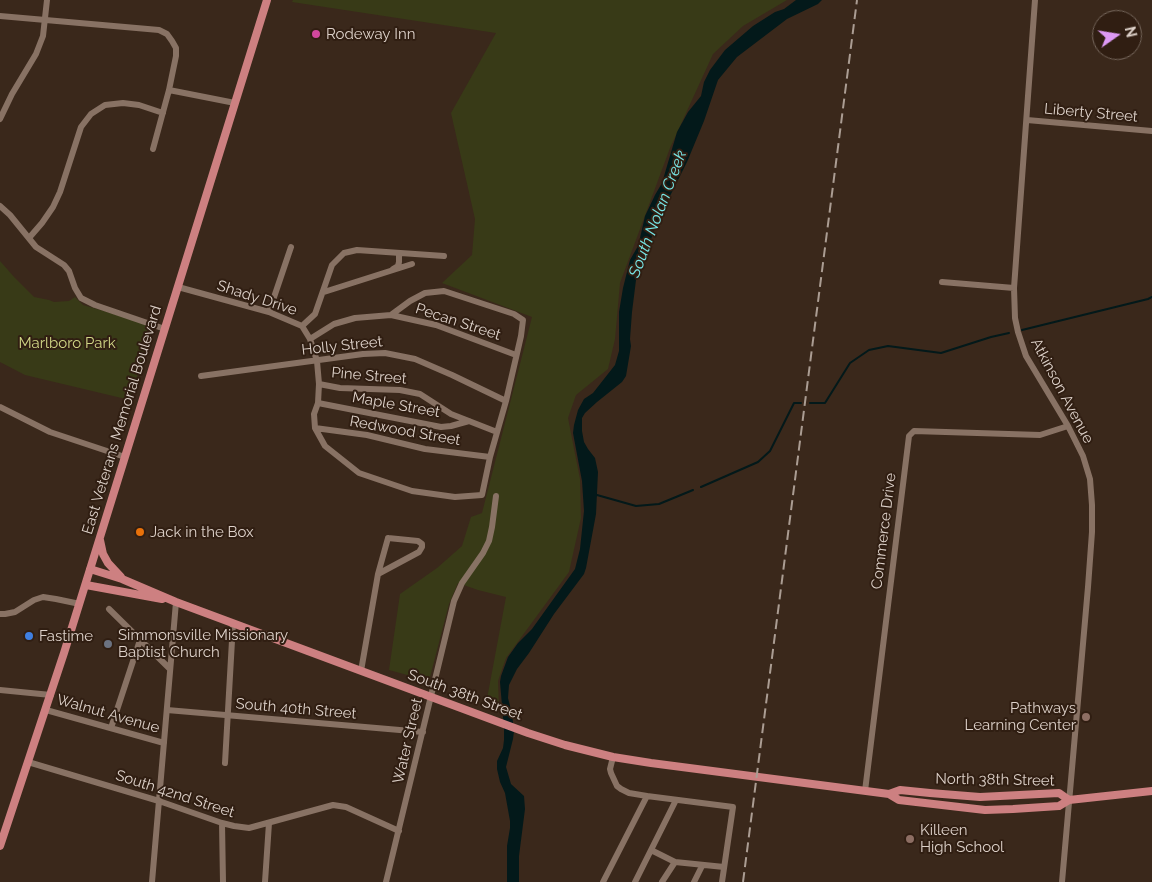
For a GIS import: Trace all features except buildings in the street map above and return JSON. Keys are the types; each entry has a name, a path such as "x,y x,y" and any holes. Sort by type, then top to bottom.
{"main road":[{"name":"East Veterans Memorial Boulevard","path":"0,846 86,585 267,0"},
{"path":"100,538 108,563 122,579"},
{"name":"South 38th Street","path":"90,569 122,579 176,602 528,733 565,745 612,757 754,776"},
{"name":"South 38th Street","path":"86,585 176,602"},
{"name":"North 38th Street","path":"754,776 889,794 899,800 974,809 1013,810 1059,806 1070,800 1152,792"},
{"name":"North 38th Street","path":"889,794 900,790 930,794 975,796 1059,793 1070,800"},
{"path":"974,809 975,796"}],"street":[{"path":"0,120 12,94 36,54 43,36 47,0"},
{"name":"Atkinson Avenue","path":"1035,0 1014,288 1015,318 1026,356 1068,426 1083,456 1090,479 1092,504 1088,587 1062,882"},
{"path":"0,16 159,30 167,34 176,48 176,56 170,90 153,149"},
{"path":"170,90 234,103"},
{"path":"29,238 54,207 82,127 92,114 105,105 123,103 139,105 163,113"},
{"name":"Liberty Street","path":"1027,120 1152,130"},
{"path":"0,206 10,215 36,247 69,270 75,288 81,298 95,305 165,329"},
{"path":"269,312 291,247"},
{"path":"302,326 315,314 332,265 344,254 357,250 444,256"},
{"path":"392,270 398,266 399,253"},
{"path":"324,292 412,264"},
{"path":"942,282 1014,288"},
{"name":"Shady Drive","path":"178,287 269,312 302,326 310,339 317,361 319,384 318,403 314,414 315,428"},
{"path":"310,339 334,324 354,318 391,315 425,293 444,291 514,314 523,320 506,402 490,457 482,495 455,497 412,491 359,473 325,446 315,428"},
{"name":"Pecan Street","path":"391,315 436,325 516,355"},
{"name":"Holly Street","path":"201,376 364,354 385,353 415,359 452,374 506,402"},
{"name":"Pine Street","path":"319,384 340,388 400,390 420,394 451,414 497,432"},
{"name":"Maple Street","path":"318,403 441,427 469,421"},
{"path":"0,406 50,432 125,457"},
{"name":"Commerce Drive","path":"865,791 908,436 914,431 1040,435 1068,426"},
{"name":"Redwood Street","path":"315,428 367,435 425,449 490,457"},
{"name":"Water Street","path":"386,882 452,609 462,583 483,553 489,540 496,496"},
{"path":"361,671 375,588 378,574 388,538 418,541 422,544 422,550 378,574"},
{"path":"0,614 15,612 34,600 43,597 80,604"},
{"path":"152,882 176,602"},
{"path":"109,609 170,669"},
{"path":"225,763 233,623"},
{"path":"112,728 140,640"},
{"path":"0,690 51,695"},
{"name":"Walnut Avenue","path":"46,710 164,743"},
{"name":"South 40th Street","path":"167,710 423,732"},
{"path":"612,757 610,769 612,777 617,786 629,793 733,807 722,882"},
{"name":"South 42nd Street","path":"28,762 159,801 222,824 243,828 269,823 333,805 346,807 399,831"},
{"path":"603,882 647,796"},
{"path":"635,882 676,800"},
{"path":"265,882 269,823"},
{"path":"222,824 223,882"},
{"path":"651,850 674,862 724,867"},
{"path":"662,882 674,862"},
{"path":"694,882 702,866"}],"green space":[{"path":"293,0 787,0 743,26 713,54 670,148 620,283 615,339 608,369 576,395 568,418 580,479 581,518 569,572 506,658 498,681 499,709 486,704 506,597 458,583 449,604 429,681 389,670 400,594 437,568 462,546 471,517 482,513 532,317 442,283 472,255 475,219 451,113 496,33 292,2"},
{"name":"Marlboro Park","path":"0,261 34,297 54,302 69,301 75,297 83,305 152,325 130,400 25,375 0,362"}],"water":[{"name":"South Nolan Creek","path":"796,0 822,0 818,4 787,19 737,57 718,80 704,121 687,162 658,220 636,280 632,312 631,346 626,376 622,382 597,402 582,418 584,442 595,458 598,472 596,514 586,568 584,574 517,669 509,685 508,698 514,731 506,767 511,784 524,796 525,809 519,856 519,882 507,882 507,846 510,821 505,793 497,769 497,761 503,748 504,740 500,682 508,657 518,643 532,629 575,569 580,549 584,511 582,481 573,433 578,410 584,399 593,393 615,365 619,351 619,312 630,260 638,246 645,216 662,183 677,132 688,112 701,96 704,82 710,70 725,50 753,26"}],"waterway":[{"path":"1022,330 1152,297"},
{"path":"810,403 825,403 850,363 869,350 888,346 941,353 1009,333"},
{"path":"701,487 758,462 770,451 794,403 801,403"},
{"path":"597,495 636,506 659,504 693,490"}],"railway":[{"path":"743,882 857,0"}],"place":[{"name":"Rodeway Inn","path":"316,34"},
{"name":"Jack in the Box","path":"140,532"},
{"name":"Fastime","path":"29,636"},
{"name":"Simmonsville Missionary Baptist Church","path":"108,644"},
{"name":"Pathways Learning Center","path":"1086,717"},
{"name":"Killeen High School","path":"910,839"}]}
